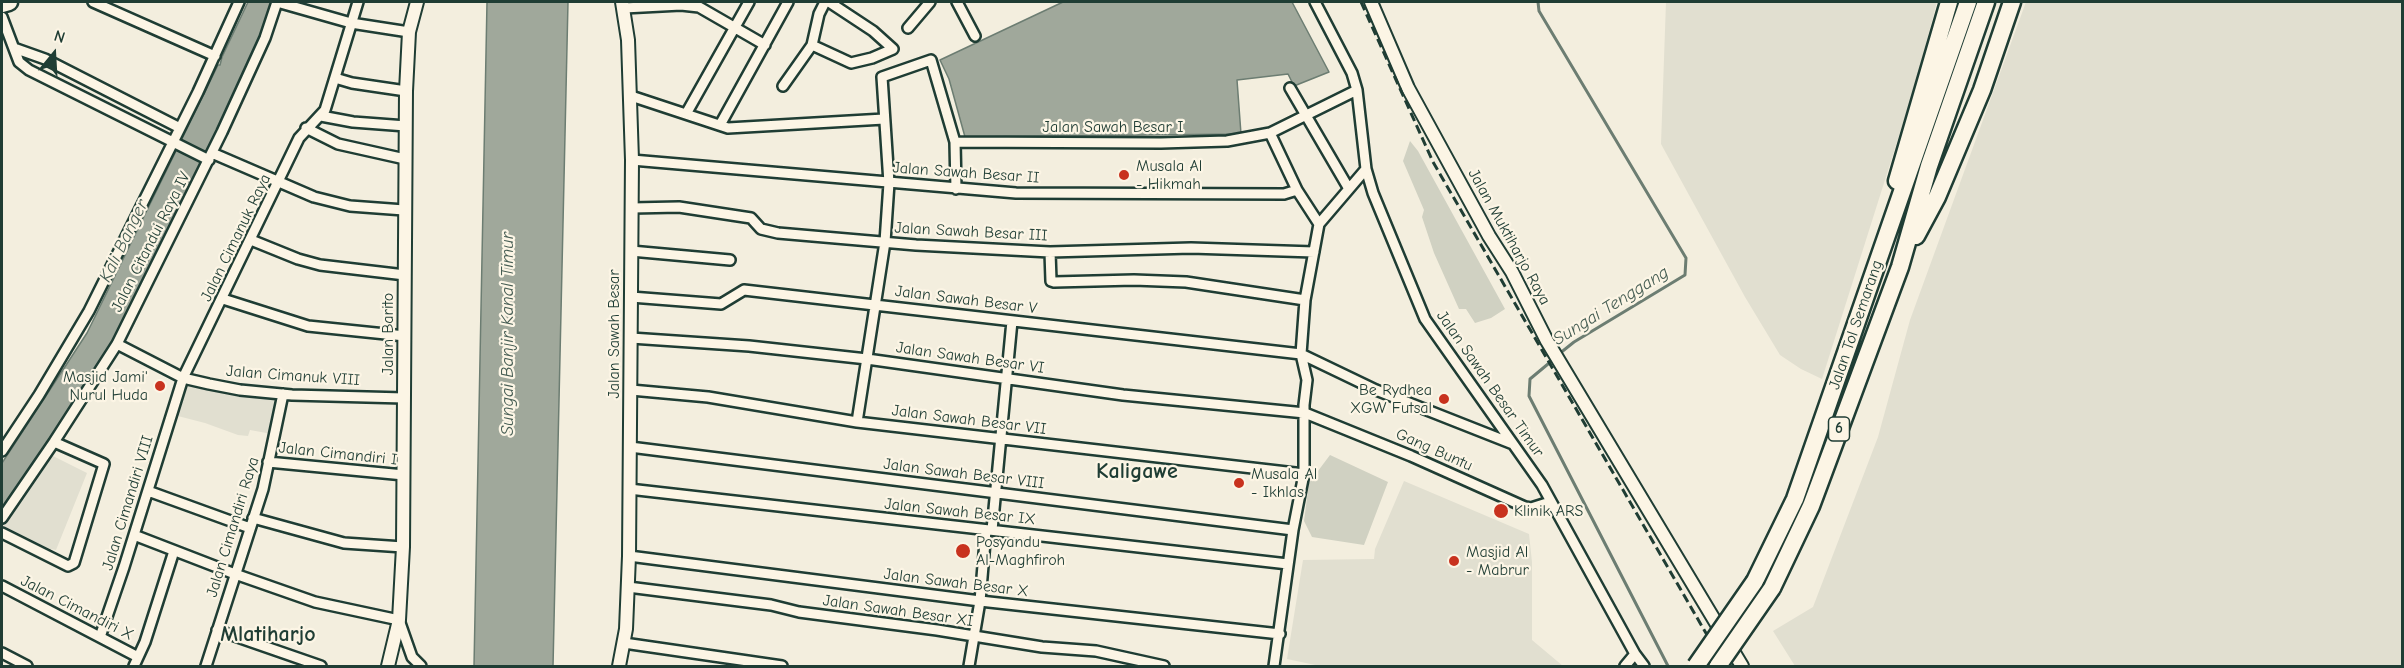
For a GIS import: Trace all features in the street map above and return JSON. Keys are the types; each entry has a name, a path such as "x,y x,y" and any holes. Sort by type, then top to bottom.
{"highway":[{"path":"2,4 9,2"},
{"path":"1878,261 1899,172 1949,2"},
{"name":"Jalan Tol Semarang","path":"1718,666 1772,588 1811,506 1900,267 1921,165 1968,2"},
{"name":"Jalan Tol Semarang","path":"1696,666 1755,581 1795,499 1878,261 1921,165 1986,2"},
{"path":"1900,267 1942,186 1982,90 2012,2"}],"street":[{"path":"93,2 215,56"},
{"path":"2,451 39,395 89,311 175,144 180,128 239,2"},
{"path":"277,2 351,23 409,32"},
{"name":"Jalan Citandui Raya IV","path":"2,518 117,344 266,38 277,2"},
{"path":"358,2 321,116 353,122 405,126"},
{"name":"Jalan Barito","path":"388,666 399,620 403,547 405,126 409,32 417,2"},
{"path":"686,114 749,2"},
{"path":"720,125 788,2"},
{"path":"783,86 812,45 819,14 827,2 873,31 893,49 872,58 851,63 812,45"},
{"path":"908,28 930,2"},
{"path":"957,2 975,36"},
{"name":"Jalan Sawah Besar Timur","path":"1315,2 1352,73 1357,90 1366,169 1373,193 1425,319 1542,485 1635,654 1644,666"},
{"name":"Jalan Muktiharjo Raya","path":"1371,2 1408,88 1512,272 1547,341 1742,666"},
{"path":"623,5 701,4 735,28 765,45"},
{"name":"Jalan Sawah Besar","path":"619,666 624,643 630,556 632,160 631,96 623,5"},
{"path":"2,17 16,54 29,70 175,144 336,204 404,210"},
{"path":"16,54 45,59 180,128"},
{"path":"858,422 885,242 890,183 882,77 931,60 955,142 956,189"},
{"path":"335,78 352,83 406,91"},
{"path":"1290,88 1349,189"},
{"name":"Jalan Sawah Besar I","path":"955,142 1227,141 1270,132 1357,90"},
{"path":"631,96 728,128 884,119"},
{"name":"Jalan Cimanuk Raya","path":"183,378 299,138 306,128 321,116"},
{"path":"306,128 338,144 405,159"},
{"path":"1270,132 1297,190 1319,224"},
{"name":"Jalan Sawah Besar II","path":"632,160 1016,193 1284,194 1297,190"},
{"path":"1274,666 1293,530 1304,474 1304,405 1307,380 1301,354 1305,300 1319,224 1366,169"},
{"name":"Jalan Sawah Besar III","path":"632,207 679,207 751,218 761,229 777,233 885,242 1050,252 1191,248 1314,252"},
{"path":"251,240 298,260 320,265 405,275"},
{"path":"631,251 730,260"},
{"path":"1050,252 1051,281 1054,282 1186,282 1305,300"},
{"name":"Jalan Sawah Besar V","path":"631,297 721,304 744,290 1301,354 1376,390 1513,444"},
{"path":"223,299 308,326 405,336"},
{"path":"969,666 996,493 1011,321"},
{"name":"Jalan Sawah Besar VI","path":"631,338 749,346 867,359 1123,395 1305,412"},
{"name":"Jalan Cimanuk VIII","path":"117,344 183,378 240,390 283,394 404,398"},
{"name":"Jalan Cimandiri VIII","path":"100,637 183,378"},
{"name":"Jalan Sawah Besar VII","path":"631,390 708,397 858,422 1304,474"},
{"name":"Jalan Cimandiri Raya","path":"206,666 252,523 283,394"},
{"name":"Gang Buntu","path":"1305,412 1525,507 1531,508 1550,501"},
{"path":"2,533 68,566 74,563 104,464 54,442"},
{"name":"Jalan Sawah Besar VIII","path":"630,447 1293,530"},
{"name":"Jalan Cimandiri I","path":"268,462 404,475"},
{"name":"Jalan Sawah Besar IX","path":"629,489 1288,564"},
{"path":"148,491 252,523 344,543 403,547"},
{"path":"134,535 315,602 399,620 412,657 421,666"},
{"path":"136,662 174,551"},
{"name":"Jalan Sawah Besar X","path":"630,556 980,601 1280,634"},
{"name":"Jalan Cimandiri X","path":"2,586 100,637 136,662"},
{"name":"Jalan Sawah Besar XI","path":"628,587 771,605 799,612 1042,647 1096,651 1164,666"},
{"path":"217,630 321,666"},
{"path":"624,643 782,666"},
{"path":"1625,666 1635,654"},
{"path":"3,656 27,666"}],"shaded area":[{"path":"1666,2 1937,2 1915,85 1822,379 1780,355 1745,297 1661,144"},
{"path":"2026,2 2402,2 2402,666 1795,666 1773,631 1813,607 1878,437 1910,320"},
{"path":"1410,141 1418,151 1505,309 1491,318 1475,323 1466,309 1459,309 1434,253 1422,217 1424,210 1403,161"},
{"path":"184,382 278,397 272,434 250,430 248,436 238,435 174,415"},
{"path":"51,455 87,473 56,550 51,549 48,554 2,527"},
{"path":"1330,455 1388,482 1364,545 1312,537 1304,521 1309,483"},
{"path":"1404,481 1529,534 1532,562 1532,640 1563,666 1320,666 1287,659 1303,560 1374,559 1375,549"}],"water":[{"path":"248,2 276,2 254,53 112,345 2,512 2,463 87,333 220,65"},
{"name":"Sungai Banjir Kanal Timur","path":"487,2 568,2 553,666 474,666"},
{"path":"1063,2 1292,2 1329,72 1294,86 1288,74 1237,80 1241,134 965,137 949,79 940,60"}],"waterway":[{"name":"Sungai Tenggang","path":"1538,2 1539,11 1686,258 1685,275 1574,342 1559,354"},
{"name":"Sungai Tenggang","path":"1554,359 1530,379 1529,396 1668,666"}],"railway":[{"path":"1361,2 1433,162 1725,666"}],"place":[{"name":"Musala Al - Hikmah","path":"1124,175"},
{"name":"Masjid Jami' Nurul Huda","path":"160,386"},
{"name":"Be Rydhea XGW Futsal","path":"1444,399"},
{"name":"Musala Al - Ikhlas","path":"1239,483"},
{"name":"Klinik ARS","path":"1501,511"},
{"name":"Posyandu Al-Maghfiroh","path":"963,551"},
{"name":"Masjid Al - Mabrur","path":"1454,561"}],"district":[{"name":"Kaligawe","path":"1137,472"},
{"name":"Mlatiharjo","path":"268,635"}],"water label":[{"name":"Kali Banger","path":"124,241"}]}
